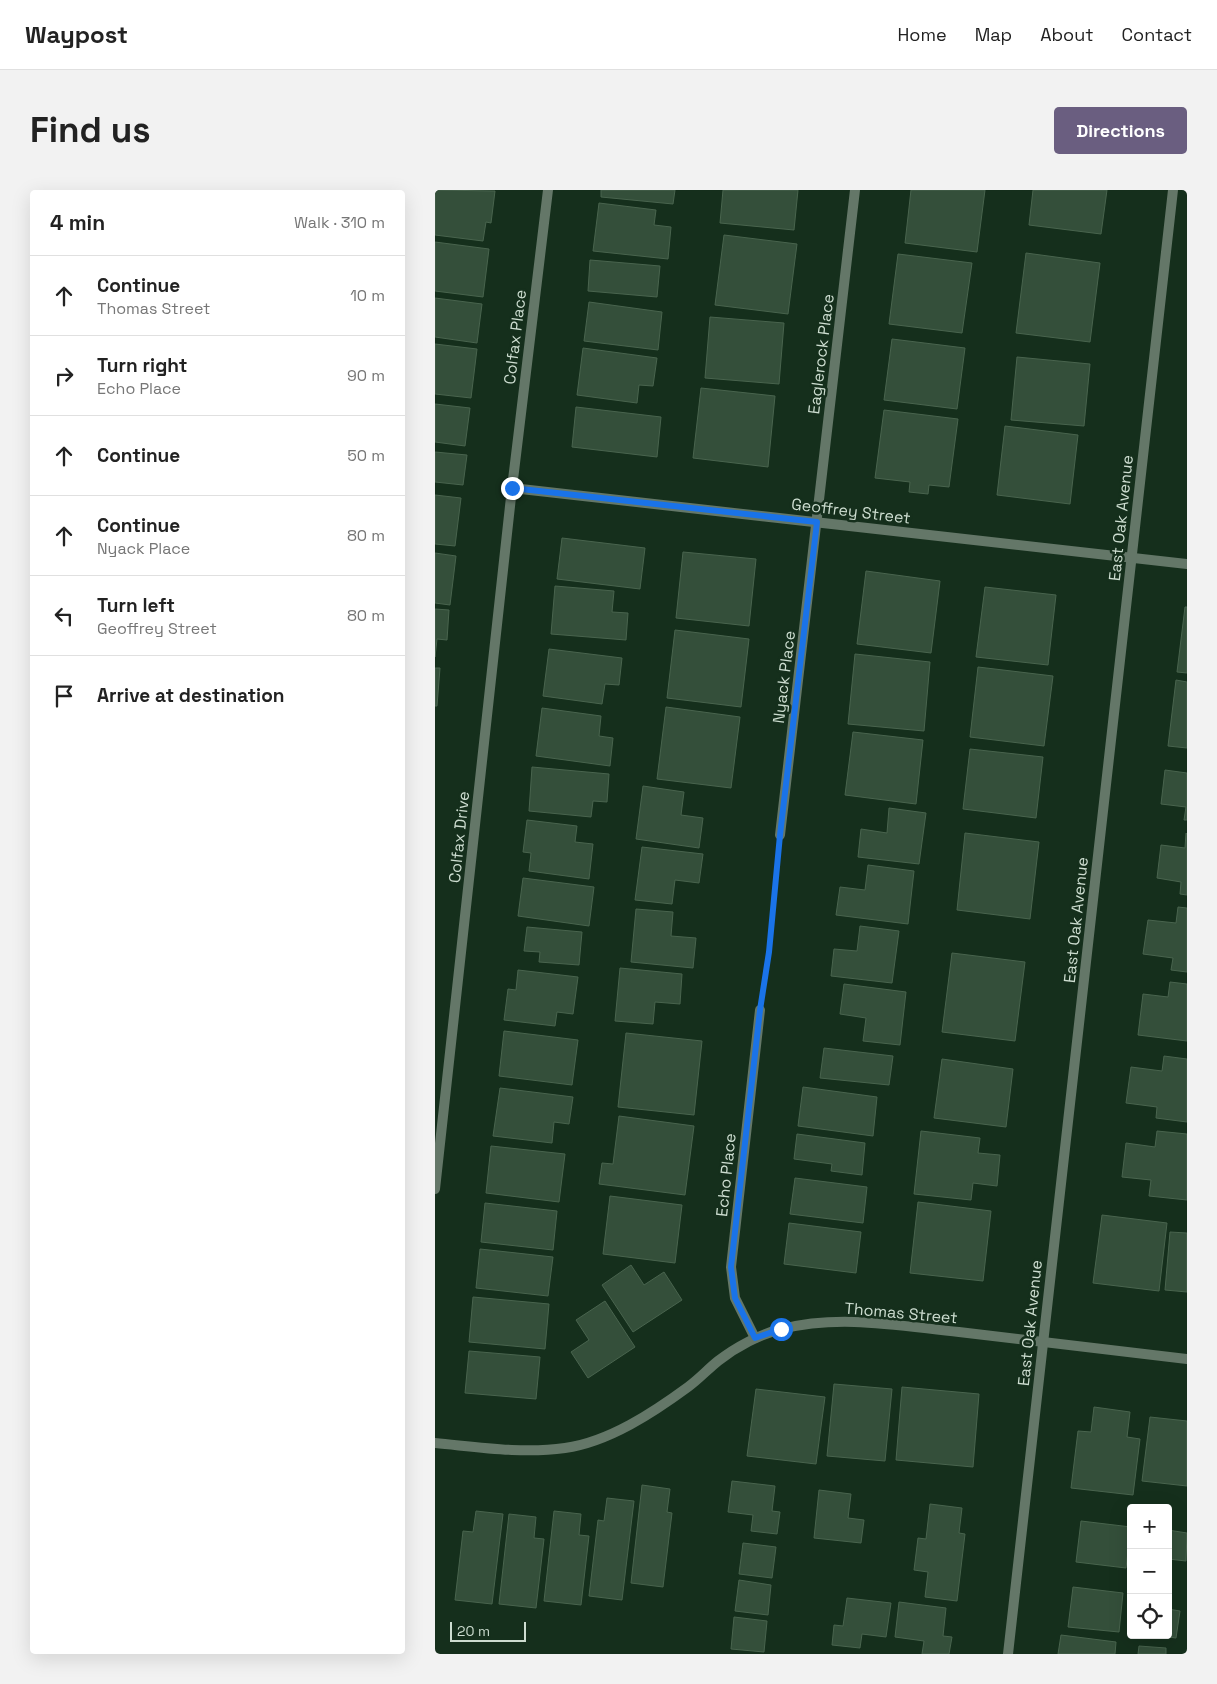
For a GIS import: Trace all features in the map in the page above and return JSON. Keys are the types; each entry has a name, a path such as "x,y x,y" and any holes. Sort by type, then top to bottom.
{"street":[{"name":"Colfax Place","path":"512,488 548,190"},
{"name":"Eaglerock Place","path":"817,522 855,190"},
{"name":"East Oak Avenue","path":"1008,1654 1173,190"},
{"name":"Geoffrey Street","path":"512,488 1187,564"},
{"name":"Colfax Drive","path":"435,1189 512,488"},
{"name":"Nyack Place","path":"780,835 817,522"},
{"name":"Echo Place","path":"755,1338 735,1298 731,1267 760,1010"},
{"name":"Thomas Street","path":"435,1442 532,1450 567,1448 602,1437 638,1421 689,1386 720,1359 755,1338 781,1329 818,1323 855,1321 1043,1341 1187,1359"}],"path":[{"path":"760,1010 769,952 780,835"}],"building":[{"path":"435,190 495,191 491,223 486,222 483,241 435,235"},
{"path":"601,190 675,190 673,204 601,197"},
{"path":"723,190 798,190 794,230 720,223"},
{"path":"911,190 985,190 977,252 905,243"},
{"path":"1033,190 1107,190 1101,234 1029,225"},
{"path":"599,203 656,210 654,225 671,227 668,259 593,251"},
{"path":"724,235 797,244 788,314 715,305"},
{"path":"435,242 489,249 483,297 435,291"},
{"path":"1026,253 1100,263 1090,342 1016,333"},
{"path":"898,254 972,263 962,333 889,324"},
{"path":"590,260 660,266 657,297 588,291"},
{"path":"435,298 482,304 477,343 435,337"},
{"path":"589,302 662,312 658,350 584,341"},
{"path":"710,317 784,323 779,384 705,378"},
{"path":"892,339 965,348 957,409 884,400"},
{"path":"435,344 477,349 471,398 435,394"},
{"path":"583,348 657,358 653,386 639,385 637,403 577,395"},
{"path":"1017,357 1090,364 1084,426 1011,420"},
{"path":"701,388 775,396 768,467 693,458"},
{"path":"435,404 470,408 465,446 435,442"},
{"path":"576,407 661,417 657,457 572,447"},
{"path":"884,410 958,419 949,487 929,485 928,494 909,492 910,482 875,478"},
{"path":"1005,426 1078,435 1070,504 997,495"},
{"path":"435,452 467,455 463,485 435,482"},
{"path":"435,495 461,498 455,546 435,544"},
{"path":"562,538 645,548 640,589 557,579"},
{"path":"683,552 756,559 749,626 676,618"},
{"path":"435,553 456,556 450,605 435,603"},
{"path":"866,571 940,581 931,653 857,644"},
{"path":"555,586 614,591 612,612 628,613 626,640 551,634"},
{"path":"985,587 1056,595 1048,665 976,657"},
{"path":"1185,607 1187,607 1187,673 1177,672"},
{"path":"435,609 449,610 447,640 437,639 435,657"},
{"path":"675,630 749,639 741,707 667,698"},
{"path":"549,649 622,658 619,685 605,684 602,704 543,696"},
{"path":"855,654 930,662 924,731 848,724"},
{"path":"978,667 1053,676 1044,746 970,737"},
{"path":"435,668 440,668 437,706 435,706"},
{"path":"1176,680 1187,682 1187,748 1168,746"},
{"path":"666,707 740,717 731,788 657,779"},
{"path":"542,708 601,716 599,736 613,738 610,766 536,756"},
{"path":"853,732 923,740 916,804 845,795"},
{"path":"970,749 1043,757 1036,818 963,809"},
{"path":"532,767 609,774 607,802 593,801 591,817 529,811"},
{"path":"1165,770 1187,773 1187,820 1184,820 1186,807 1161,804"},
{"path":"643,786 684,792 681,815 703,818 699,848 636,839"},
{"path":"889,808 926,813 919,864 858,857 861,829 887,833"},
{"path":"527,820 577,826 575,842 593,844 589,879 529,871 531,853 523,852"},
{"path":"965,833 1039,842 1030,919 957,910"},
{"path":"1186,833 1187,895 1180,894 1181,882 1157,878 1161,845 1185,848"},
{"path":"642,847 703,854 699,883 675,880 672,904 635,900"},
{"path":"868,865 914,871 908,924 836,915 840,887 865,890"},
{"path":"523,878 594,887 589,926 518,916"},
{"path":"1178,907 1187,908 1187,972 1171,970 1173,958 1143,954 1148,920 1176,923"},
{"path":"636,909 673,912 671,936 696,938 693,968 631,962"},
{"path":"860,926 899,931 892,983 831,976 834,949 857,951"},
{"path":"527,927 582,932 579,965 539,962 540,952 524,951"},
{"path":"952,953 1025,962 1015,1041 942,1032"},
{"path":"620,968 682,974 680,1004 655,1002 653,1024 615,1021"},
{"path":"518,970 578,977 573,1014 557,1012 555,1026 504,1020 508,989 516,990"},
{"path":"1170,982 1187,984 1187,1041 1138,1035 1143,994 1168,997"},
{"path":"844,984 906,992 900,1045 863,1041 866,1018 840,1014"},
{"path":"504,1031 578,1040 572,1085 499,1076"},
{"path":"626,1033 702,1041 694,1115 618,1107"},
{"path":"824,1048 893,1056 889,1085 820,1078"},
{"path":"1164,1056 1187,1059 1187,1122 1156,1118 1157,1107 1126,1103 1131,1067 1162,1071"},
{"path":"942,1059 1013,1069 1006,1127 934,1118"},
{"path":"803,1087 877,1097 873,1136 798,1126"},
{"path":"500,1088 573,1097 569,1124 554,1122 552,1143 493,1136"},
{"path":"619,1116 694,1126 685,1195 599,1184 602,1163 613,1164"},
{"path":"921,1131 980,1138 978,1153 1000,1155 997,1186 973,1183 971,1200 914,1194"},
{"path":"1157,1131 1187,1134 1187,1200 1149,1196 1151,1180 1122,1177 1126,1143 1155,1147"},
{"path":"797,1134 865,1143 862,1175 831,1171 832,1164 794,1159"},
{"path":"491,1146 565,1154 559,1202 486,1193"},
{"path":"795,1178 867,1187 863,1223 790,1214"},
{"path":"610,1196 682,1205 675,1263 603,1254"},
{"path":"918,1202 991,1211 983,1281 910,1273"},
{"path":"485,1203 557,1211 553,1250 481,1242"},
{"path":"1102,1215 1167,1223 1159,1291 1093,1283"},
{"path":"789,1223 861,1232 856,1273 784,1264"},
{"path":"1170,1232 1187,1233 1187,1292 1165,1290"},
{"path":"480,1249 553,1257 548,1296 476,1288"},
{"path":"631,1265 644,1285 664,1272 682,1300 633,1332 602,1285"},
{"path":"473,1297 549,1304 545,1349 469,1342"},
{"path":"605,1301 635,1347 588,1378 571,1352 589,1340 576,1320"},
{"path":"469,1351 540,1357 536,1399 465,1393"},
{"path":"834,1384 892,1389 885,1461 827,1456"},
{"path":"902,1387 979,1394 973,1467 896,1460"},
{"path":"756,1389 825,1397 816,1464 747,1456"},
{"path":"1094,1407 1130,1412 1127,1437 1140,1439 1133,1495 1071,1488 1078,1431 1091,1432"},
{"path":"1150,1417 1187,1421 1187,1486 1142,1481"},
{"path":"732,1481 775,1486 772,1511 780,1512 777,1534 751,1531 753,1515 728,1512"},
{"path":"642,1485 670,1489 667,1512 672,1513 663,1587 631,1583"},
{"path":"819,1490 851,1494 848,1518 864,1520 861,1543 814,1538"},
{"path":"607,1498 634,1501 622,1600 589,1596 598,1520 604,1521"},
{"path":"930,1504 962,1508 959,1533 965,1534 957,1601 925,1597 928,1572 914,1570 918,1538 926,1539"},
{"path":"476,1511 503,1514 492,1604 455,1600 463,1531 473,1532"},
{"path":"554,1511 581,1514 579,1535 589,1536 581,1605 544,1601"},
{"path":"509,1514 536,1517 534,1538 544,1539 536,1608 499,1604"},
{"path":"1081,1521 1127,1527 1126,1568 1076,1562"},
{"path":"1172,1531 1187,1533 1186,1561 1172,1559"},
{"path":"743,1543 776,1547 772,1578 739,1574"},
{"path":"739,1580 771,1585 768,1615 735,1611"},
{"path":"1073,1587 1123,1593 1119,1632 1068,1627"},
{"path":"847,1598 891,1603 886,1637 862,1634 860,1648 832,1645 834,1625 843,1626"},
{"path":"899,1602 946,1608 943,1636 952,1637 949,1654 922,1654 924,1641 895,1637"},
{"path":"1172,1610 1180,1611 1176,1638 1172,1638"},
{"path":"734,1617 767,1621 764,1652 731,1649"},
{"path":"1061,1635 1116,1642 1115,1654 1058,1654"},
{"path":"1139,1646 1166,1648 1166,1654 1138,1654"}],"route":[{"path":"512,488 817,522 780,835 769,952 760,1010 731,1267 735,1298 755,1338 781,1329"}]}
